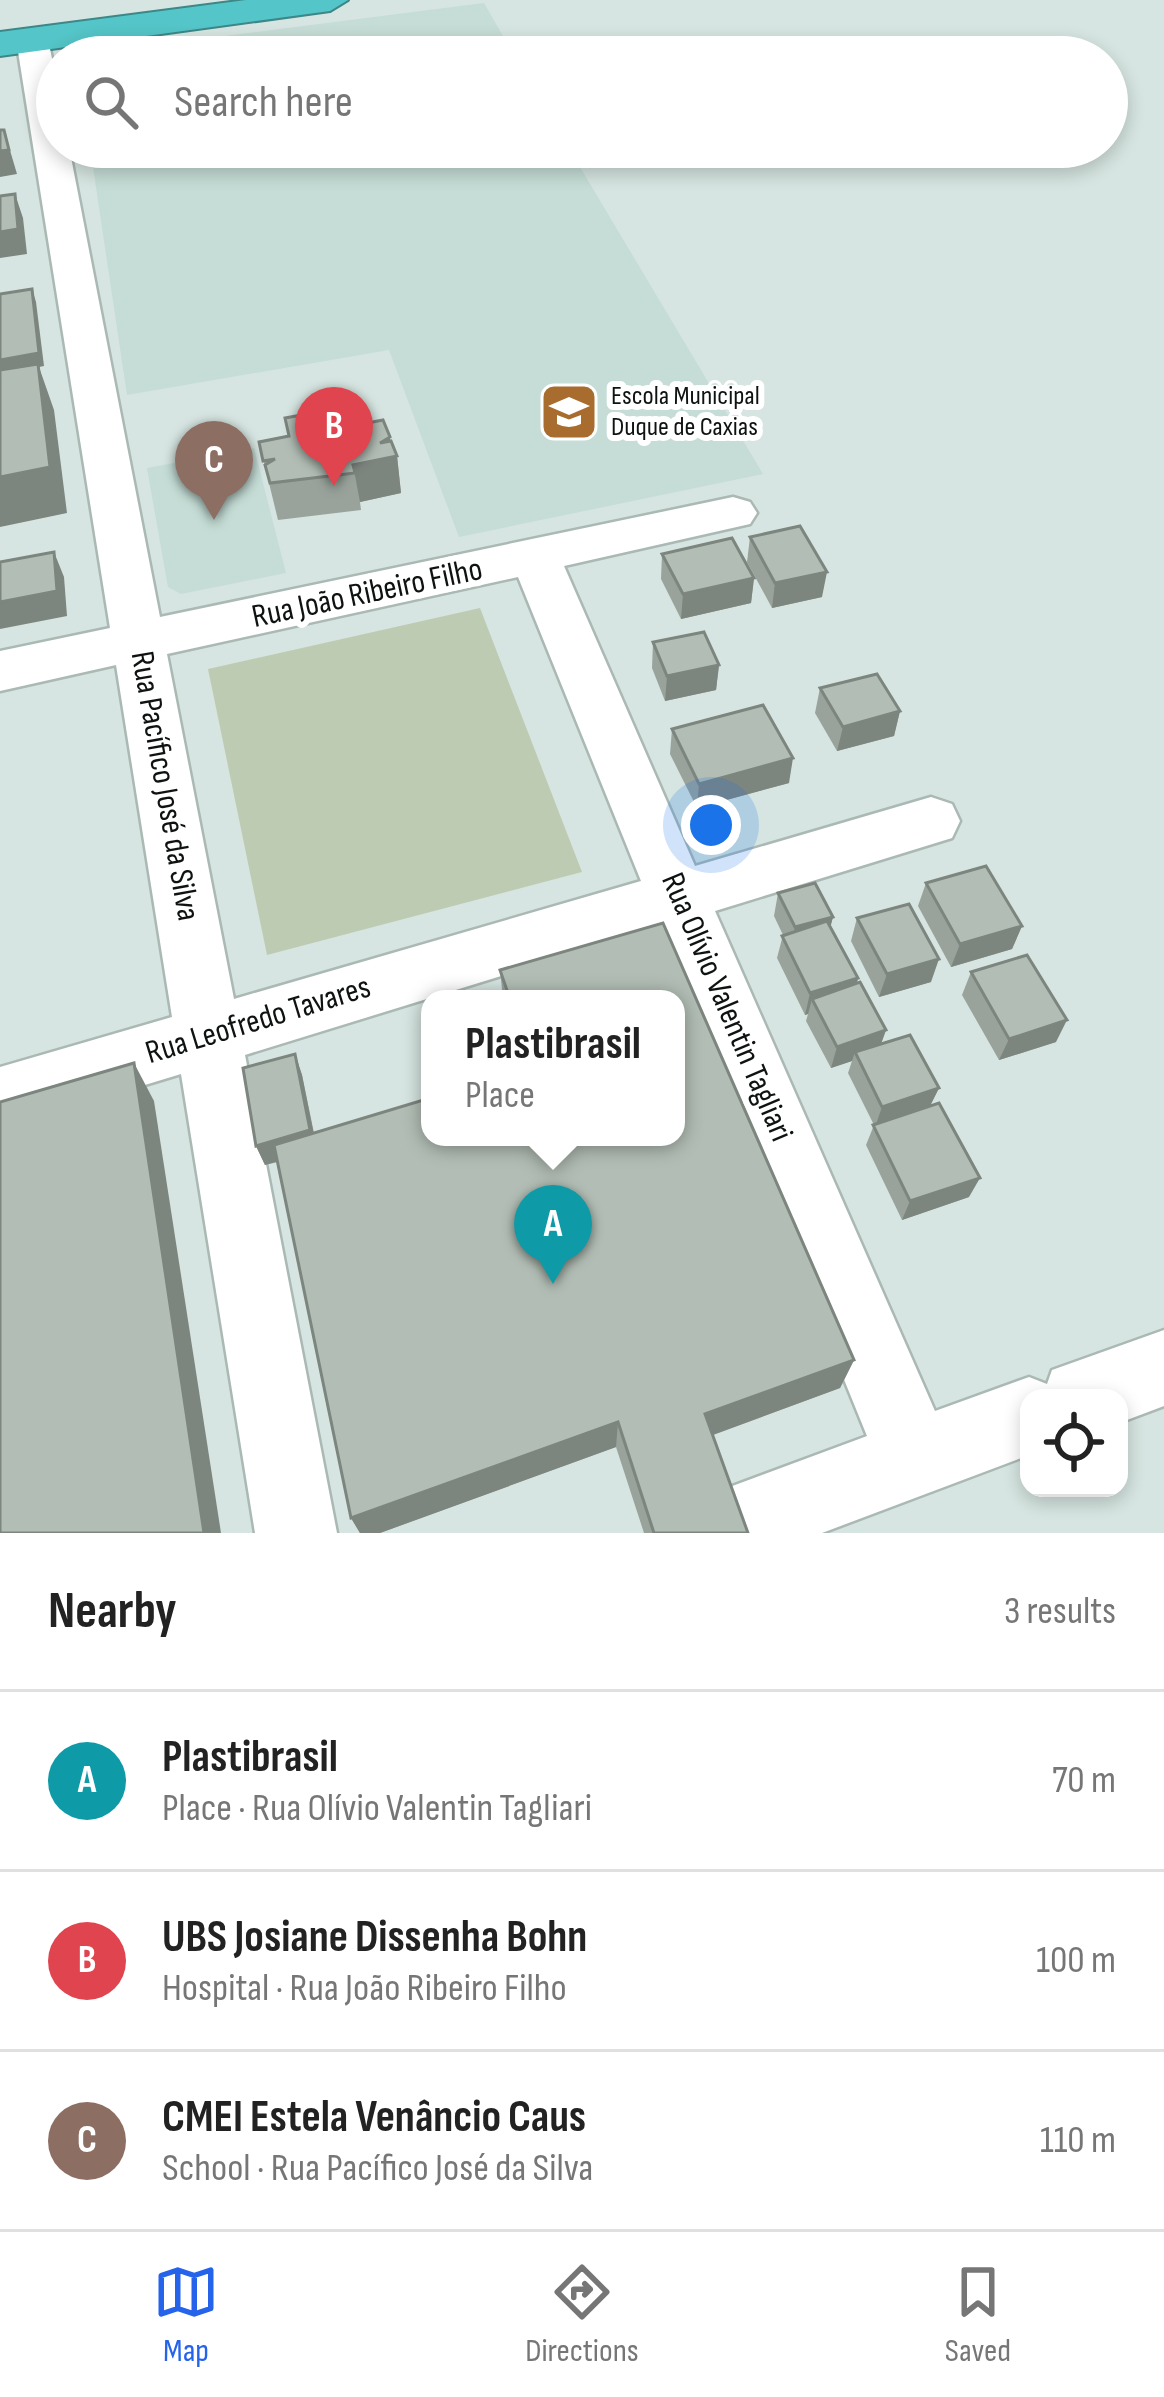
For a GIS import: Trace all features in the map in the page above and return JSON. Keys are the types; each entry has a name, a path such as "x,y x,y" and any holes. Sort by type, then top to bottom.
{"highway":[{"path":"61,36 330,0"}],"street":[{"name":"Rua Pacífico José da Silva","path":"16,42 68,386 141,640 296,1533"},
{"name":"Rua João Ribeiro Filho","path":"0,671 733,513"},
{"name":"Rua Olívio Valentin Tagliari","path":"535,558 681,894 915,1457"},
{"name":"Rua Leofredo Tavares","path":"0,1098 931,821"},
{"path":"1105,1389 1164,1368"},
{"path":"729,1527 1020,1419"}],"shaded area":[{"path":"484,3 503,36 225,36"},
{"path":"93,168 581,168 763,474 459,537 389,350 127,395"},
{"path":"254,448 286,573 181,594 168,587 147,468"},
{"path":"480,608 582,872 267,955 208,669"}],"building":[{"path":"0,130 4,130 9,150 0,151"},
{"path":"15,194 18,229 0,232 0,196"},
{"path":"32,289 39,353 0,360 0,294"},
{"path":"38,364 50,467 0,477 0,370"},
{"path":"346,407 352,426 383,420 390,437 380,443 391,441 397,456 353,465 355,473 270,483 265,465 275,459 263,461 259,442 289,436 285,418"},
{"path":"800,526 827,572 775,583 750,537"},
{"path":"732,538 754,578 683,594 662,554"},
{"path":"54,552 57,591 0,602 0,562"},
{"path":"704,632 719,665 667,676 653,642"},
{"path":"877,674 900,711 843,727 820,688"},
{"path":"763,705 793,758 699,784 672,729"},
{"path":"986,866 1022,926 960,944 926,883"},
{"path":"815,883 833,917 795,927 778,893"},
{"path":"909,904 939,959 887,974 857,918"},
{"path":"827,921 858,978 810,993 782,936"},
{"path":"663,923 854,1360 705,1414 748,1533 654,1533 618,1422 351,1518 274,1145 421,1101 421,1146 685,1146 685,990 507,990 500,970"},
{"path":"1027,955 1067,1020 1009,1039 971,972"},
{"path":"860,982 886,1030 837,1047 812,999"},
{"path":"910,1035 939,1088 882,1107 855,1052"},
{"path":"295,1054 310,1130 256,1146 243,1068"},
{"path":"134,1063 204,1533 0,1533 0,1102"},
{"path":"939,1103 980,1178 910,1201 873,1125"}],"place":[{"name":"Escola Municipal Duque de Caxias","path":"569,412"},
{"name":"UBS Josiane Dissenha Bohn","path":"334,486"},
{"name":"CMEI Estela Venâncio Caus","path":"214,520"},
{"name":"Plastibrasil","path":"553,1284"}]}
